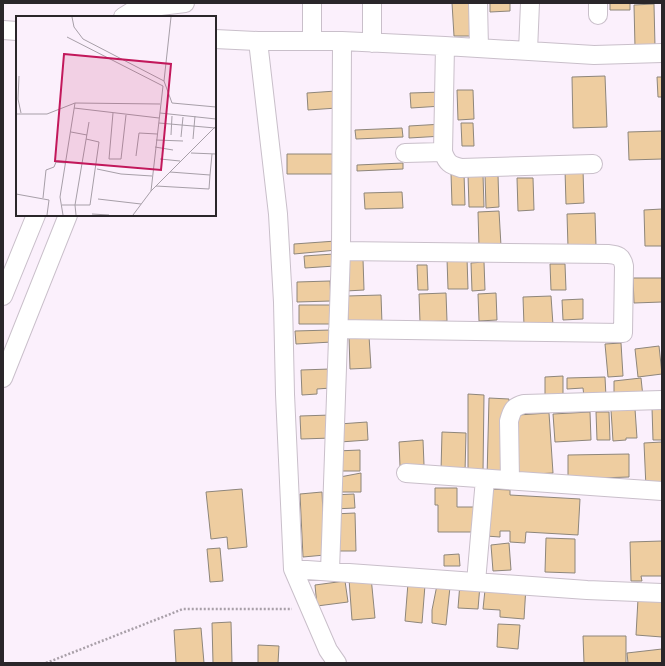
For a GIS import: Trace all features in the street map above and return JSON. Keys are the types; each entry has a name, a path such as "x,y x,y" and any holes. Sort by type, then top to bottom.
{"street":[{"path":"125,16 136,9 185,3"},
{"path":"312,3 312,41"},
{"path":"372,3 372,43"},
{"path":"478,3 479,48"},
{"path":"528,51 530,3"},
{"path":"3,30 16,30"},
{"path":"216,38 258,41 312,41 445,46 594,55 662,53"},
{"path":"258,41 278,214 294,569 328,650 336,663"},
{"path":"330,571 341,251 342,42"},
{"path":"445,46 443,152 446,161 461,168 593,164"},
{"path":"405,153 443,152"},
{"path":"3,296 36,216"},
{"path":"3,378 68,216"},
{"path":"338,329 623,333 624,266 623,260 617,255 341,251"},
{"path":"510,480 509,421 511,413 516,406 524,404 662,400"},
{"path":"406,473 662,491"},
{"path":"476,582 485,479"},
{"path":"294,569 662,594"}],"path":[{"path":"46,663 183,610 310,609"}],"building":[{"path":"452,3 471,3 473,36 454,36"},
{"path":"490,3 510,3 510,11 490,12"},
{"path":"610,3 630,3 630,10 610,10"},
{"path":"654,4 655,47 635,47 634,5"},
{"path":"605,76 607,127 573,128 572,77"},
{"path":"657,77 662,77 662,97 658,97"},
{"path":"457,90 473,90 474,119 458,120"},
{"path":"336,91 337,108 308,110 307,93"},
{"path":"442,92 442,106 411,108 410,93"},
{"path":"461,123 473,123 474,146 462,146"},
{"path":"443,124 443,136 409,138 409,126"},
{"path":"402,128 403,137 356,139 355,130"},
{"path":"662,131 662,159 629,160 628,132"},
{"path":"287,154 335,154 335,174 287,174"},
{"path":"403,163 403,169 357,171 357,165"},
{"path":"565,170 583,170 584,203 566,204"},
{"path":"451,173 464,173 465,205 452,205"},
{"path":"468,175 483,175 484,207 469,207"},
{"path":"485,175 498,175 499,207 486,208"},
{"path":"517,178 533,178 534,210 518,211"},
{"path":"402,192 403,208 365,209 364,193"},
{"path":"662,209 662,246 645,246 644,210"},
{"path":"499,211 501,246 479,247 478,212"},
{"path":"595,213 596,246 568,247 567,214"},
{"path":"336,241 337,250 294,254 294,244"},
{"path":"334,254 335,266 305,268 304,256"},
{"path":"467,258 468,289 448,289 447,259"},
{"path":"345,259 363,259 364,290 346,291"},
{"path":"484,262 485,290 472,291 471,263"},
{"path":"550,264 565,264 566,290 551,290"},
{"path":"417,265 427,265 428,290 418,290"},
{"path":"633,278 662,278 662,302 634,303"},
{"path":"330,281 331,301 297,302 297,282"},
{"path":"446,293 447,321 420,322 419,294"},
{"path":"496,293 497,320 479,321 478,294"},
{"path":"381,295 382,324 348,325 347,296"},
{"path":"551,296 553,325 524,326 523,297"},
{"path":"583,299 583,319 563,320 562,300"},
{"path":"299,305 332,305 332,324 299,324"},
{"path":"331,330 332,342 296,344 295,331"},
{"path":"369,336 371,368 350,369 349,337"},
{"path":"621,343 623,376 608,377 605,344"},
{"path":"659,346 662,374 638,377 635,349"},
{"path":"330,369 331,388 317,389 317,394 302,395 301,370"},
{"path":"563,376 563,398 545,397 545,377"},
{"path":"605,377 606,397 584,397 583,388 567,389 567,378"},
{"path":"641,378 643,397 614,398 614,381"},
{"path":"468,394 484,395 483,472 468,472"},
{"path":"489,398 509,399 507,479 487,478"},
{"path":"652,408 662,408 662,440 653,440"},
{"path":"635,409 637,438 626,438 626,440 613,441 611,410"},
{"path":"590,412 591,440 555,442 553,414"},
{"path":"596,412 609,412 610,440 597,440"},
{"path":"549,413 553,473 516,475 518,415"},
{"path":"331,415 332,438 301,439 300,416"},
{"path":"367,422 368,440 340,442 339,424"},
{"path":"442,432 466,433 465,472 441,471"},
{"path":"423,440 424,465 400,466 399,442"},
{"path":"662,442 662,488 646,488 644,443"},
{"path":"360,450 360,471 336,471 336,451"},
{"path":"629,454 629,477 568,479 568,455"},
{"path":"361,473 361,492 339,492 340,477"},
{"path":"435,488 457,488 457,507 476,507 476,532 438,532 438,505 435,505"},
{"path":"242,489 247,547 228,549 227,537 211,539 206,492"},
{"path":"488,489 510,490 510,495 580,499 578,535 526,532 525,543 510,542 510,531 500,531 500,537 486,536"},
{"path":"322,492 325,555 303,557 300,494"},
{"path":"354,494 355,508 334,509 333,495"},
{"path":"355,513 356,551 334,551 333,514"},
{"path":"546,538 575,539 575,573 545,572"},
{"path":"662,541 662,576 641,576 642,581 631,581 630,542"},
{"path":"509,543 511,570 493,571 491,545"},
{"path":"220,548 223,581 210,582 207,549"},
{"path":"459,554 460,566 444,566 444,555"},
{"path":"371,577 375,618 352,620 349,579"},
{"path":"345,581 348,602 317,606 315,585"},
{"path":"408,583 425,585 422,623 405,621"},
{"path":"460,583 480,585 478,609 458,608"},
{"path":"437,585 450,587 446,625 432,623 432,610"},
{"path":"526,586 524,619 500,617 500,610 483,609 485,590"},
{"path":"638,599 662,600 662,637 636,635"},
{"path":"231,622 232,663 213,663 212,623"},
{"path":"498,624 520,625 518,649 497,647"},
{"path":"201,628 204,663 176,663 174,630"},
{"path":"583,636 626,636 626,663 584,663"},
{"path":"258,645 279,646 278,663 258,663"},
{"path":"662,649 662,663 628,663 627,653"}]}
